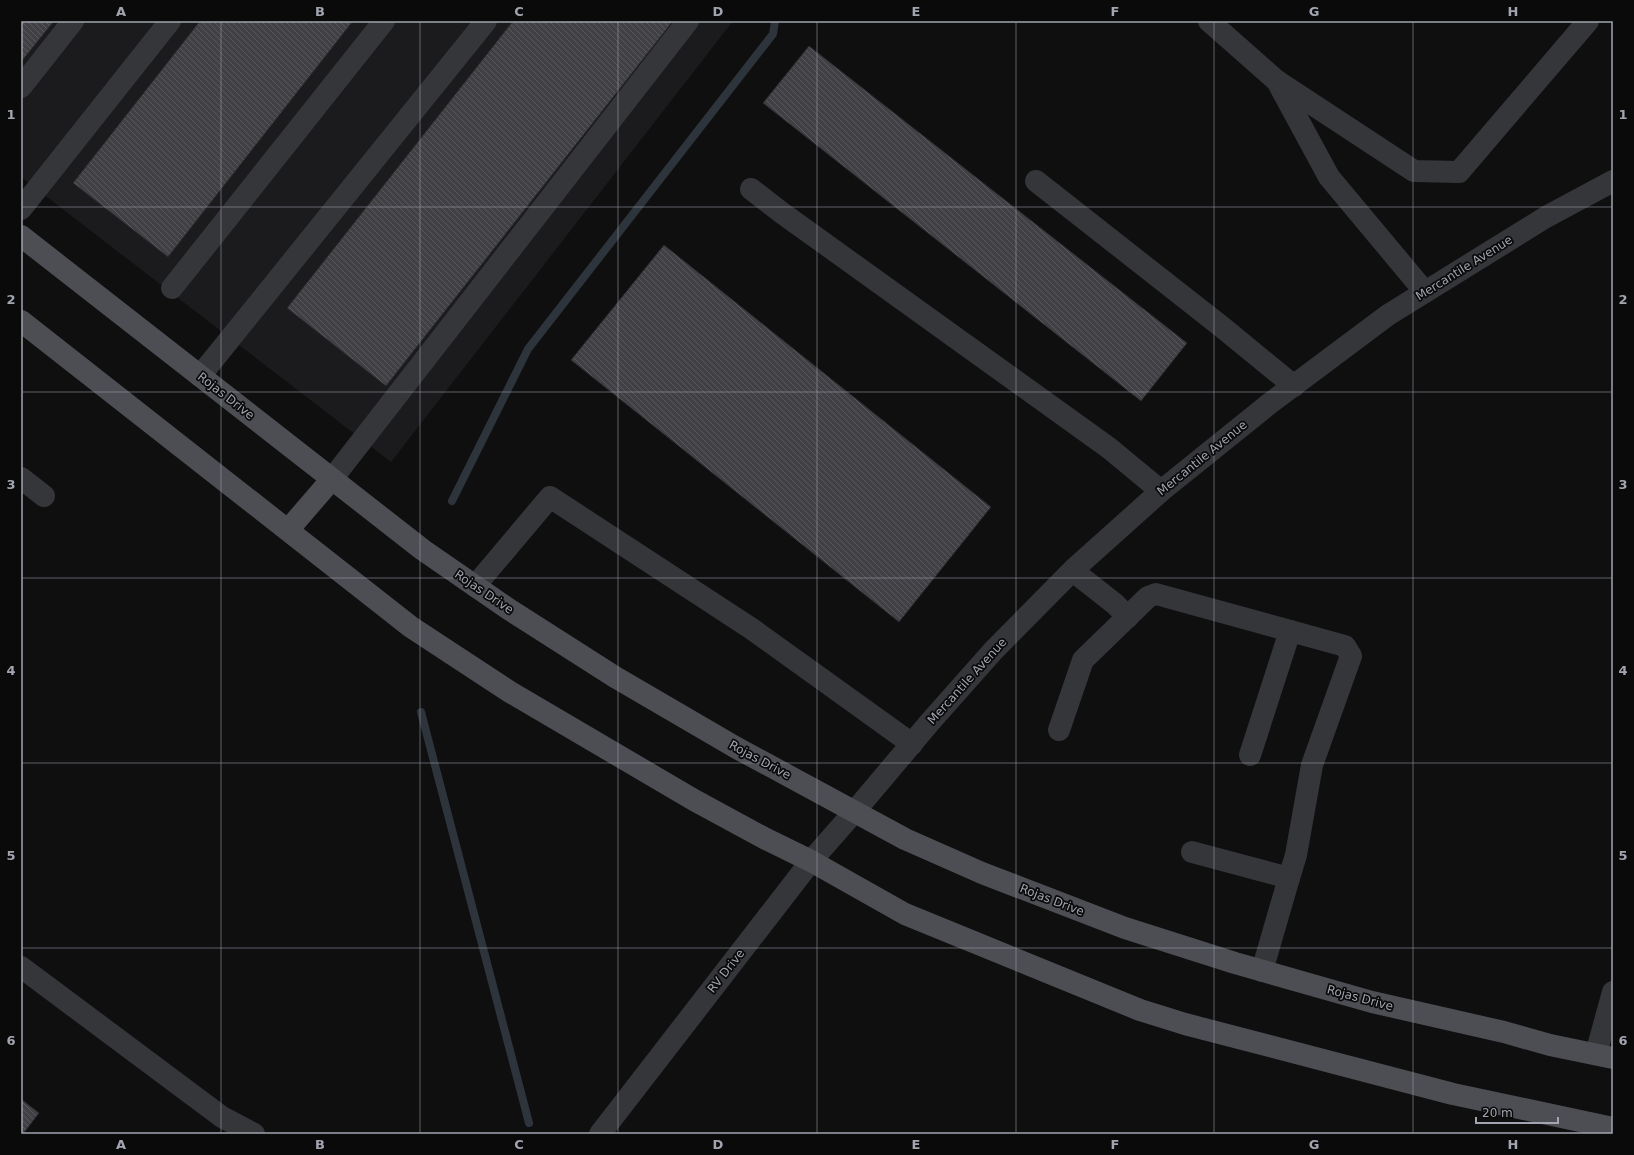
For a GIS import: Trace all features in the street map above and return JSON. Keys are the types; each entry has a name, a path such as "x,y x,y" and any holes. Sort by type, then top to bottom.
{"main road":[{"name":"Rojas Drive","path":"21,236 423,550 475,586 615,677 735,747 905,839 982,873 1125,928 1262,971 1372,1002 1504,1032 1550,1045 1604,1056"},
{"path":"21,321 411,627 510,692 694,800 811,861 905,914 1140,1010 1185,1024 1453,1094 1613,1128"},
{"path":"288,530 332,479"}],"street":[{"path":"21,86 73,21"},
{"path":"21,209 170,21"},
{"path":"172,288 384,21"},
{"path":"200,376 486,21"},
{"path":"332,479 688,21"},
{"path":"1209,21 1277,81 1414,171 1459,172 1588,21"},
{"path":"1277,81 1329,177 1425,292"},
{"path":"1036,181 1222,327 1294,386"},
{"name":"Mercantile Avenue","path":"855,811 993,651 1073,571 1161,491 1294,386 1388,315 1546,217 1613,181"},
{"path":"751,189 782,213 1109,448 1161,491"},
{"path":"21,478 44,496"},
{"path":"475,586 550,497 752,629 912,744"},
{"path":"1073,571 1115,604 1128,617"},
{"path":"1059,730 1083,660 1148,598 1156,594 1345,646 1351,656 1312,765 1296,855 1262,971"},
{"path":"1250,755 1290,631"},
{"name":"RV Drive","path":"600,1134 811,861 855,811"},
{"path":"1192,852 1289,878"},
{"path":"21,967 222,1117 254,1134"},
{"path":"1604,1056 1613,992"}],"shaded area":[{"path":"21,21 733,21 391,462 21,177"}],"building":[{"path":"21,21 54,21 21,62"},
{"path":"200,21 353,21 168,257 73,183"},
{"path":"513,21 673,21 386,386 287,308"},
{"path":"809,46 1187,343 1141,401 763,103"},
{"path":"664,245 991,507 899,622 571,360"},
{"path":"21,1099 39,1113 23,1134 21,1134"}],"waterway":[{"path":"452,501 528,349 773,34 775,21"},
{"path":"421,712 529,1123"}]}
